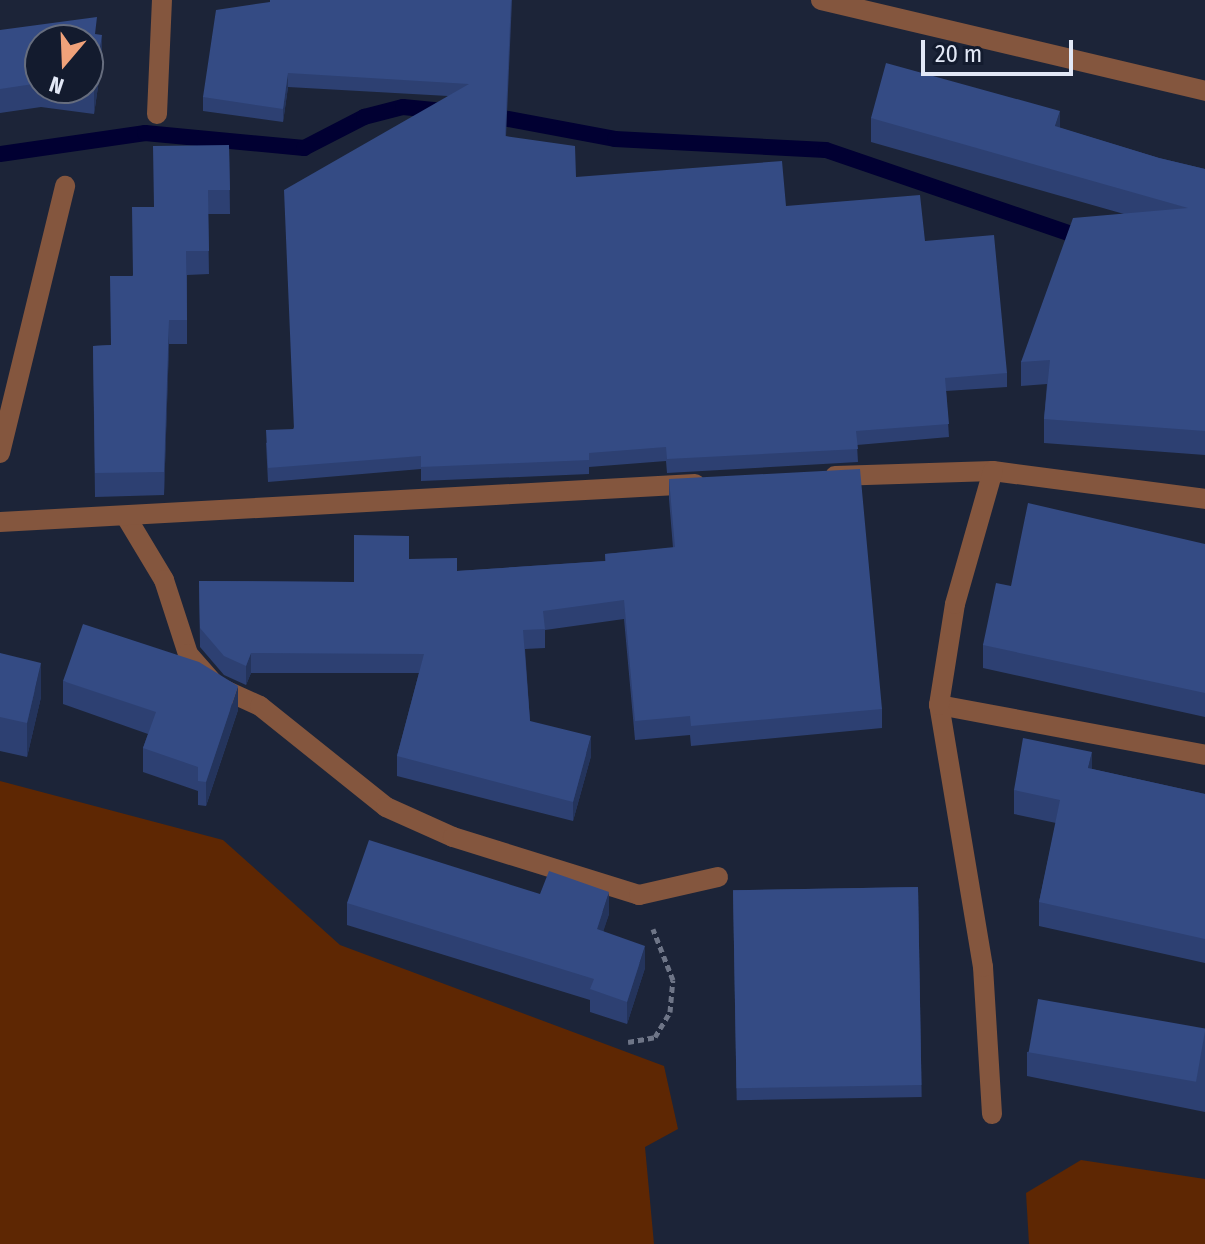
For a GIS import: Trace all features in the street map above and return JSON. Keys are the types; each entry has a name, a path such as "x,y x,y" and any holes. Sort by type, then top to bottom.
{"street":[{"path":"157,114 162,0"},
{"path":"821,0 1205,91"},
{"path":"0,453 65,186"},
{"path":"992,1114 983,967 939,705 955,604 993,471"},
{"path":"813,477 993,471 1205,499"},
{"path":"0,522 128,520 719,482"},
{"path":"128,520 164,580 188,654 216,686 260,706 386,807 453,837 639,895 718,877"},
{"path":"939,705 1205,755"}],"path":[{"path":"628,1042 655,1037 670,1012 673,980 639,895"}],"shaded area":[{"path":"0,781 223,840 340,945 664,1066 678,1129 645,1147 654,1244 0,1244"},
{"path":"1081,1160 1205,1179 1205,1244 1029,1244 1026,1193"}],"building":[{"path":"270,0 511,0 505,136 575,146 576,177 782,161 786,206 920,195 925,241 994,235 1007,373 945,378 949,424 856,431 858,449 667,459 666,447 589,453 589,460 421,467 421,456 268,468 266,430 294,429 284,190 469,84 288,73 283,109 203,97 216,10"},
{"path":"97,17 96,24 45,24"},
{"path":"24,27 24,85 0,89 0,30"},
{"path":"886,63 1060,111 1055,126 1205,169 1205,431 1044,419 1050,360 1021,362 1073,218 1188,208 871,118"},
{"path":"229,145 230,190 208,190 209,251 186,251 187,320 169,320 164,472 95,473 93,346 111,345 110,276 133,276 132,207 154,207 153,146"},
{"path":"860,469 882,709 691,726 690,716 635,721 624,600 543,611 545,629 523,630 530,721 591,736 573,802 397,756 424,654 251,653 246,666 224,656 200,628 199,581 354,582 354,535 409,536 409,559 457,558 457,571 606,561 605,554 675,547 669,479"},
{"path":"1028,503 1205,544 1205,693 983,645 996,583 1011,586"},
{"path":"83,624 199,662 238,686 206,782 198,781 198,767 143,748 156,712 63,681"},
{"path":"0,653 41,663 27,723 0,717"},
{"path":"1023,738 1092,752 1088,768 1205,794 1205,939 1039,902 1060,800 1014,790"},
{"path":"369,840 540,894 549,871 609,892 597,929 645,946 627,1002 590,989 594,979 347,903"},
{"path":"918,887 921,1085 736,1088 733,890"},
{"path":"1038,999 1205,1028 1196,1082 1029,1052"}],"waterway":[{"path":"0,154 145,133 304,148 364,117 403,107 444,111"},
{"path":"487,115 615,139 826,150 1086,239"}]}
